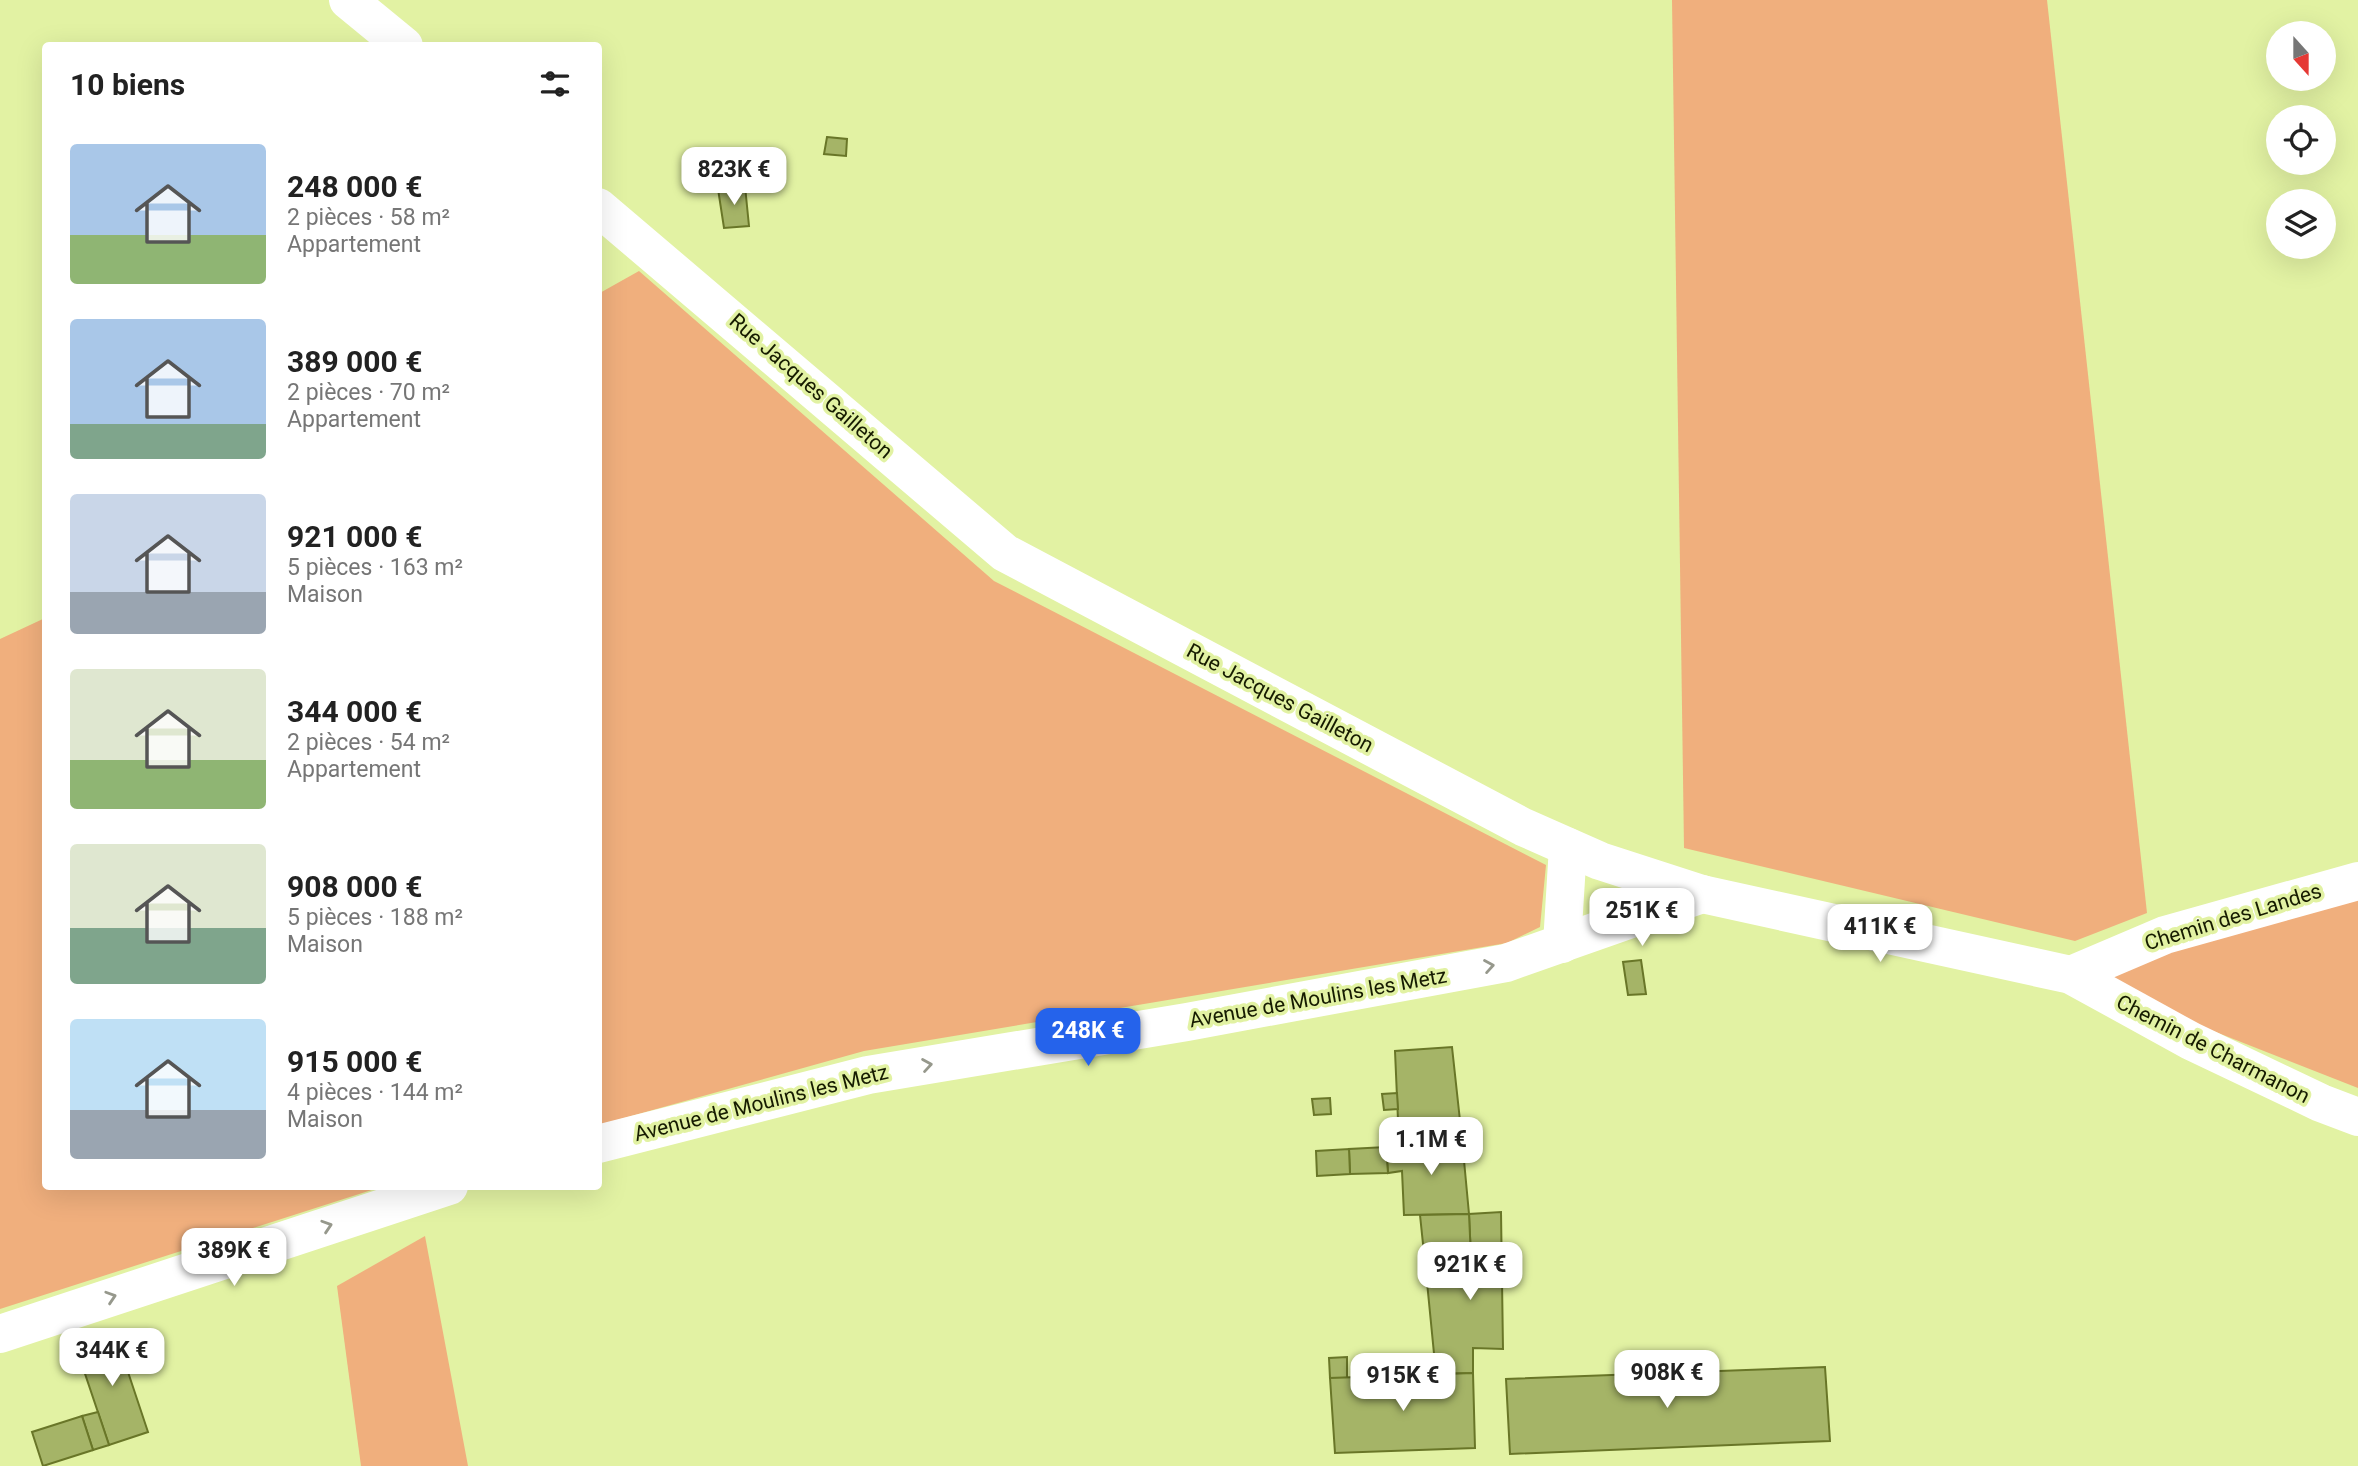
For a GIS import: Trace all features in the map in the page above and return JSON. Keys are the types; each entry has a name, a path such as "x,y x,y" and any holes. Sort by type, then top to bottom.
{"street":[{"path":"348,0 399,42"},
{"name":"Rue Jacques Gailleton","path":"602,210 1005,553 1523,827 1600,861 1702,894 2071,975"},
{"path":"1562,944 1568,847"},
{"name":"Chemin des Landes","path":"2071,975 2165,935 2358,881"},
{"name":"Avenue de Moulins les Metz","path":"602,1143 868,1074 1187,1022 1506,963 1702,894"},
{"name":"Chemin de Charmanon","path":"2071,975 2202,1046 2321,1103 2358,1117"},
{"path":"0,1334 437,1190"}],"shaded area":[{"path":"1672,0 2047,0 2147,913 2075,941 1684,848"},
{"path":"639,271 994,581 1546,865 1540,927 1507,943 864,1051 602,1124 602,292"},
{"path":"42,619 42,1190 372,1190 0,1309 0,639"},
{"path":"2358,895 2358,1088 2071,975"},
{"path":"425,1236 468,1466 361,1466 337,1286"}],"building":[{"path":"827,137 847,139 846,156 824,154"},
{"path":"745,186 749,226 724,228 718,189"},
{"path":"1641,960 1646,994 1628,995 1623,962"},
{"path":"1452,1047 1462,1139 1399,1143 1395,1051"},
{"path":"1397,1093 1398,1109 1384,1110 1382,1094"},
{"path":"1330,1098 1331,1114 1314,1115 1312,1099"},
{"path":"1462,1139 1469,1214 1404,1215 1402,1171 1388,1173 1386,1147 1400,1146 1399,1143"},
{"path":"1386,1147 1388,1173 1350,1174 1349,1149"},
{"path":"1349,1149 1350,1174 1317,1176 1316,1151"},
{"path":"1501,1212 1503,1349 1473,1348 1473,1373 1436,1374 1427,1282 1472,1280 1469,1214"},
{"path":"1469,1214 1472,1280 1427,1282 1420,1215"},
{"path":"114,1330 148,1432 109,1445 75,1344"},
{"path":"1347,1357 1347,1378 1330,1378 1329,1358"},
{"path":"1825,1367 1830,1441 1510,1454 1506,1379"},
{"path":"1473,1373 1475,1448 1335,1453 1330,1378"},
{"path":"98,1412 109,1445 93,1450 82,1416"},
{"path":"82,1416 93,1450 43,1466 32,1432"}]}
